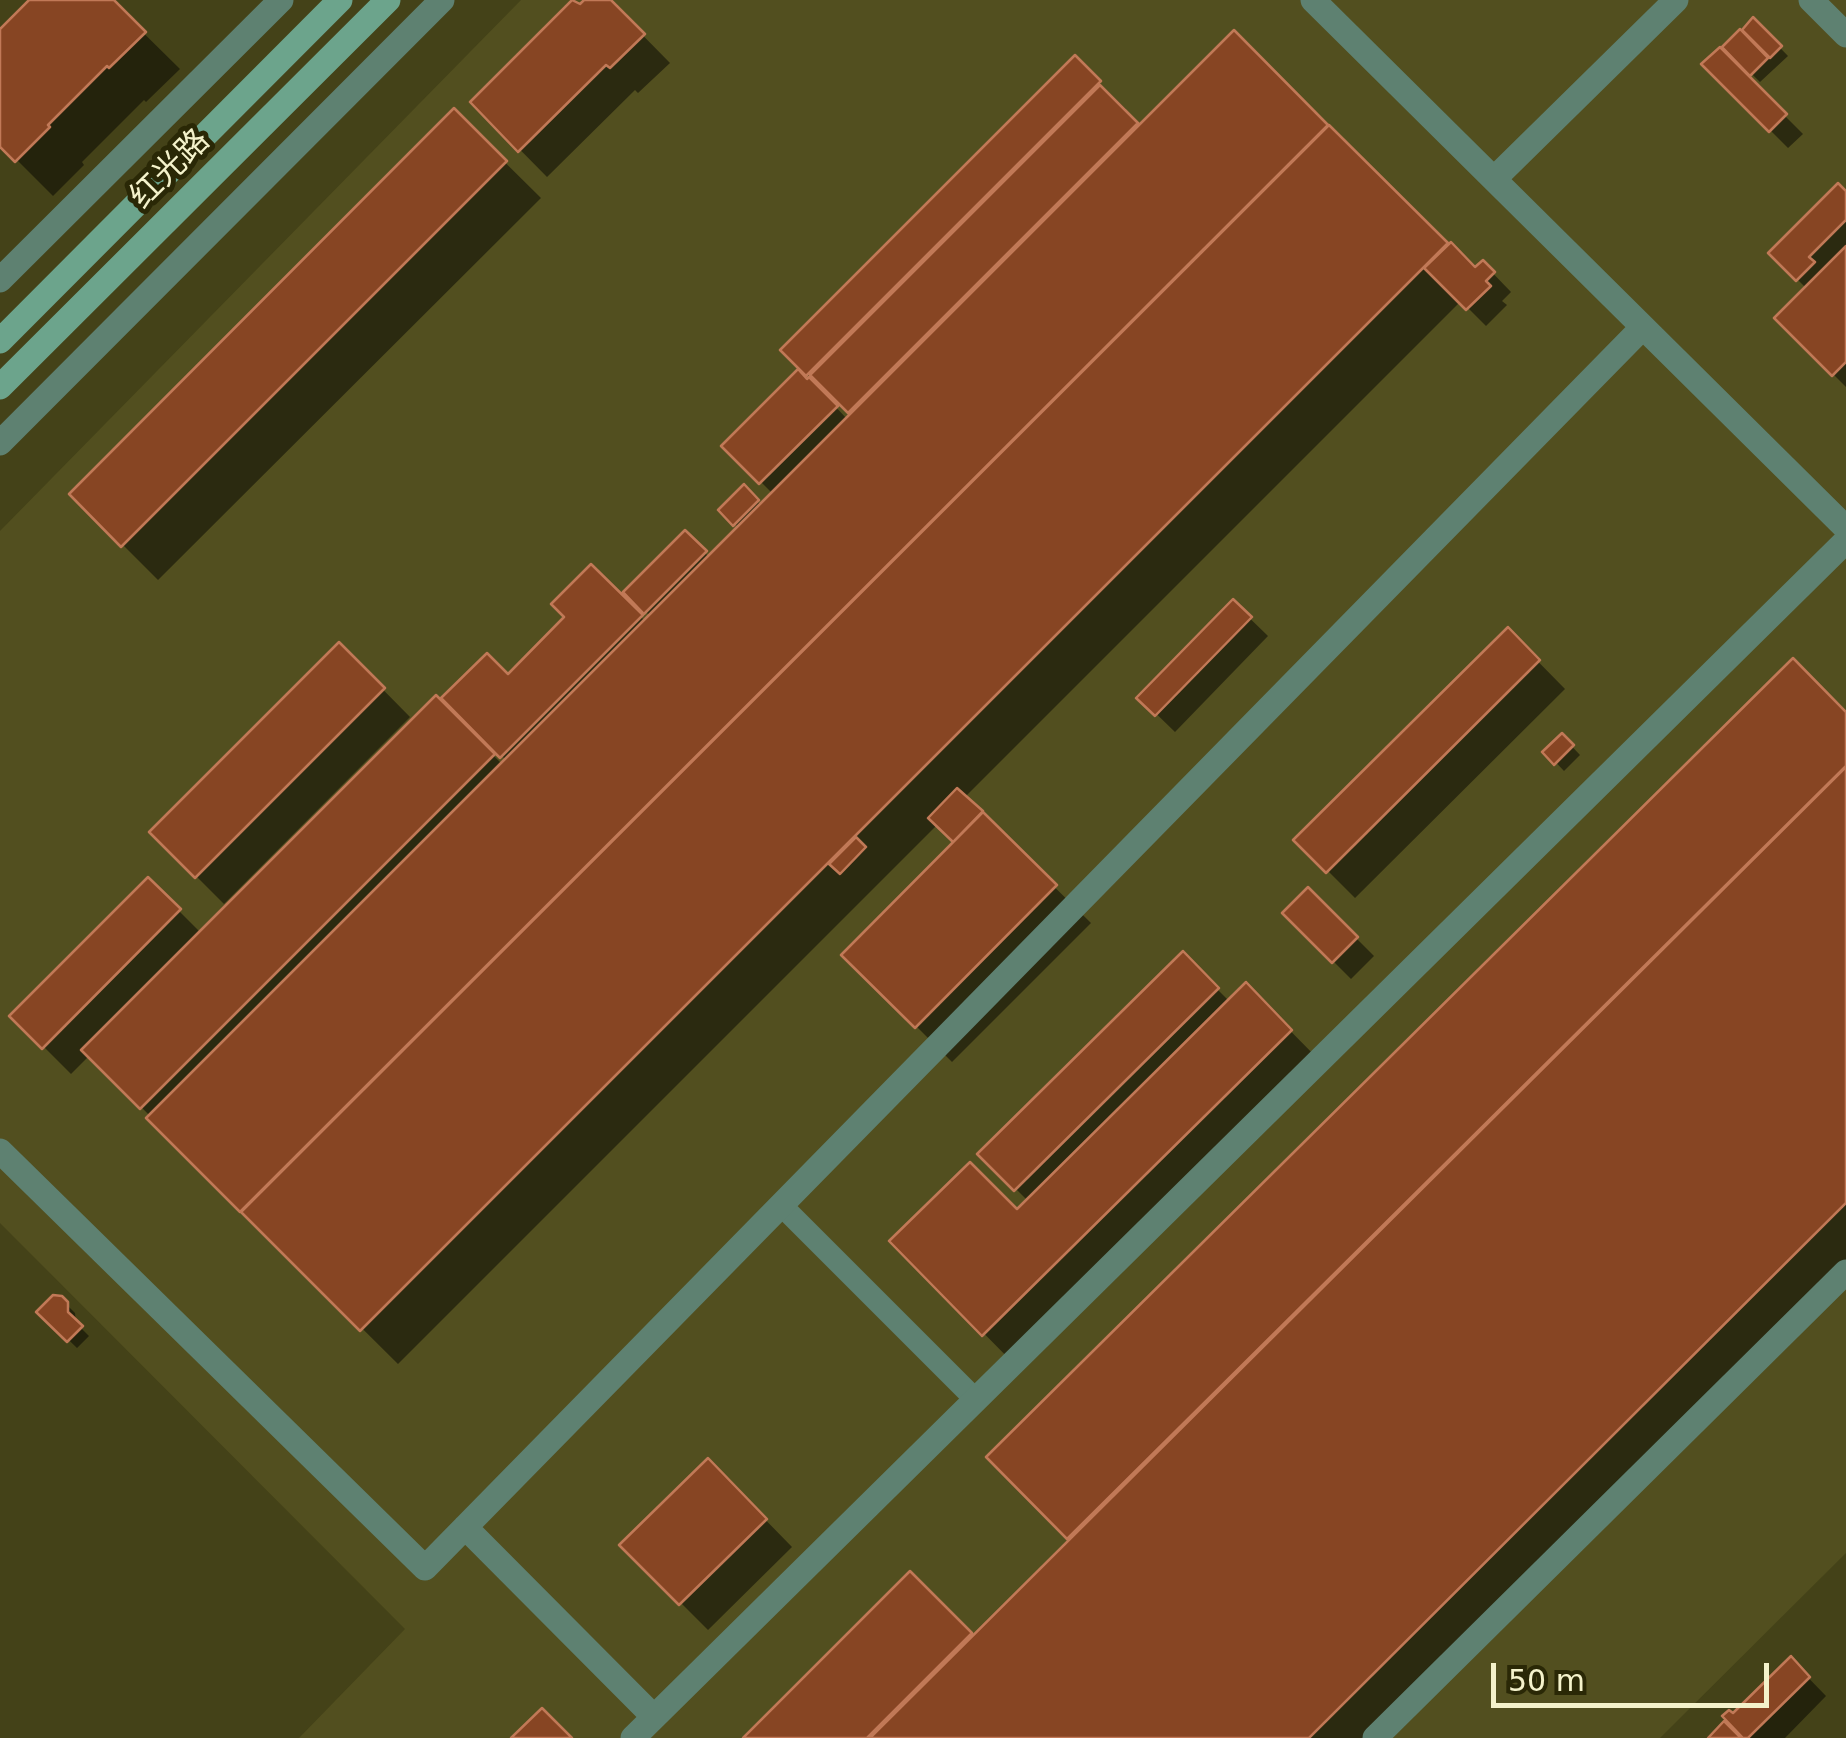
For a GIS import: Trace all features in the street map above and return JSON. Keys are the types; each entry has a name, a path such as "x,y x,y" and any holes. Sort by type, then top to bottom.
{"main road":[{"name":"红光路","path":"0,341 340,0"},
{"name":"红光路","path":"0,387 388,0"}],"street":[{"path":"0,280 281,0"},
{"path":"0,443 442,0"},
{"path":"1313,0 1846,528"},
{"path":"1494,179 1676,0"},
{"path":"1811,0 1846,35"},
{"path":"0,1151 425,1568 1643,327"},
{"path":"633,1738 1846,541"},
{"path":"1376,1738 1846,1272"},
{"path":"465,1527 654,1717"}],"lane":[{"path":"781,1205 975,1400"}],"shaded area":[{"path":"521,0 1846,0 1846,1553 1660,1738 299,1738 405,1629 0,1223 0,531"}],"building":[{"path":"29,0 114,0 146,32 107,66 15,162 0,147 0,29"},
{"path":"572,0 580,4 584,0 611,0 645,34 610,68 606,65 518,152 470,102"},
{"path":"1753,17 1782,46 1770,58 1742,30"},
{"path":"1740,29 1768,58 1750,76 1722,47"},
{"path":"1234,30 1328,125 240,1212 146,1118"},
{"path":"1720,47 1787,114 1769,132 1701,64"},
{"path":"1075,55 1101,81 806,376 780,350"},
{"path":"1100,85 1138,123 848,413 810,375"},
{"path":"454,108 507,161 121,547 69,494"},
{"path":"1329,125 1448,243 360,1331 241,1212"},
{"path":"1838,183 1846,191 1846,220 1809,257 1815,262 1796,281 1768,253"},
{"path":"1451,242 1475,267 1483,260 1495,272 1486,281 1491,286 1466,310 1424,268"},
{"path":"1846,246 1846,362 1832,376 1774,318"},
{"path":"798,369 838,406 759,484 721,446"},
{"path":"744,484 759,500 733,526 718,510"},
{"path":"685,530 707,551 644,614 623,592"},
{"path":"591,564 643,615 500,758 441,698 487,653 508,674 564,617 551,604"},
{"path":"1233,599 1252,617 1155,716 1136,698"},
{"path":"1508,627 1540,660 1326,873 1293,840"},
{"path":"339,642 385,688 195,878 149,832"},
{"path":"1793,658 1846,712 1846,766 1067,1539 986,1457"},
{"path":"436,695 495,754 140,1109 81,1050"},
{"path":"1562,733 1574,745 1554,765 1542,752"},
{"path":"1846,767 1846,1203 1309,1738 870,1738"},
{"path":"957,788 983,811 953,842 928,818"},
{"path":"983,812 1057,885 915,1028 841,955"},
{"path":"856,837 866,847 840,874 829,864"},
{"path":"148,877 181,909 42,1049 9,1016"},
{"path":"1308,887 1358,937 1332,963 1282,913"},
{"path":"1183,951 1219,988 1014,1191 977,1154"},
{"path":"1246,982 1292,1030 982,1336 889,1241 970,1162 1017,1209"},
{"path":"53,1295 68,1302 68,1312 83,1326 67,1342 36,1312"},
{"path":"708,1458 767,1519 679,1605 619,1545"},
{"path":"910,1571 972,1633 867,1738 743,1738"},
{"path":"1791,1656 1810,1677 1748,1738 1743,1738 1722,1716 1729,1710 1733,1713"},
{"path":"542,1708 572,1738 511,1738"},
{"path":"1724,1721 1741,1738 1708,1738"}]}
